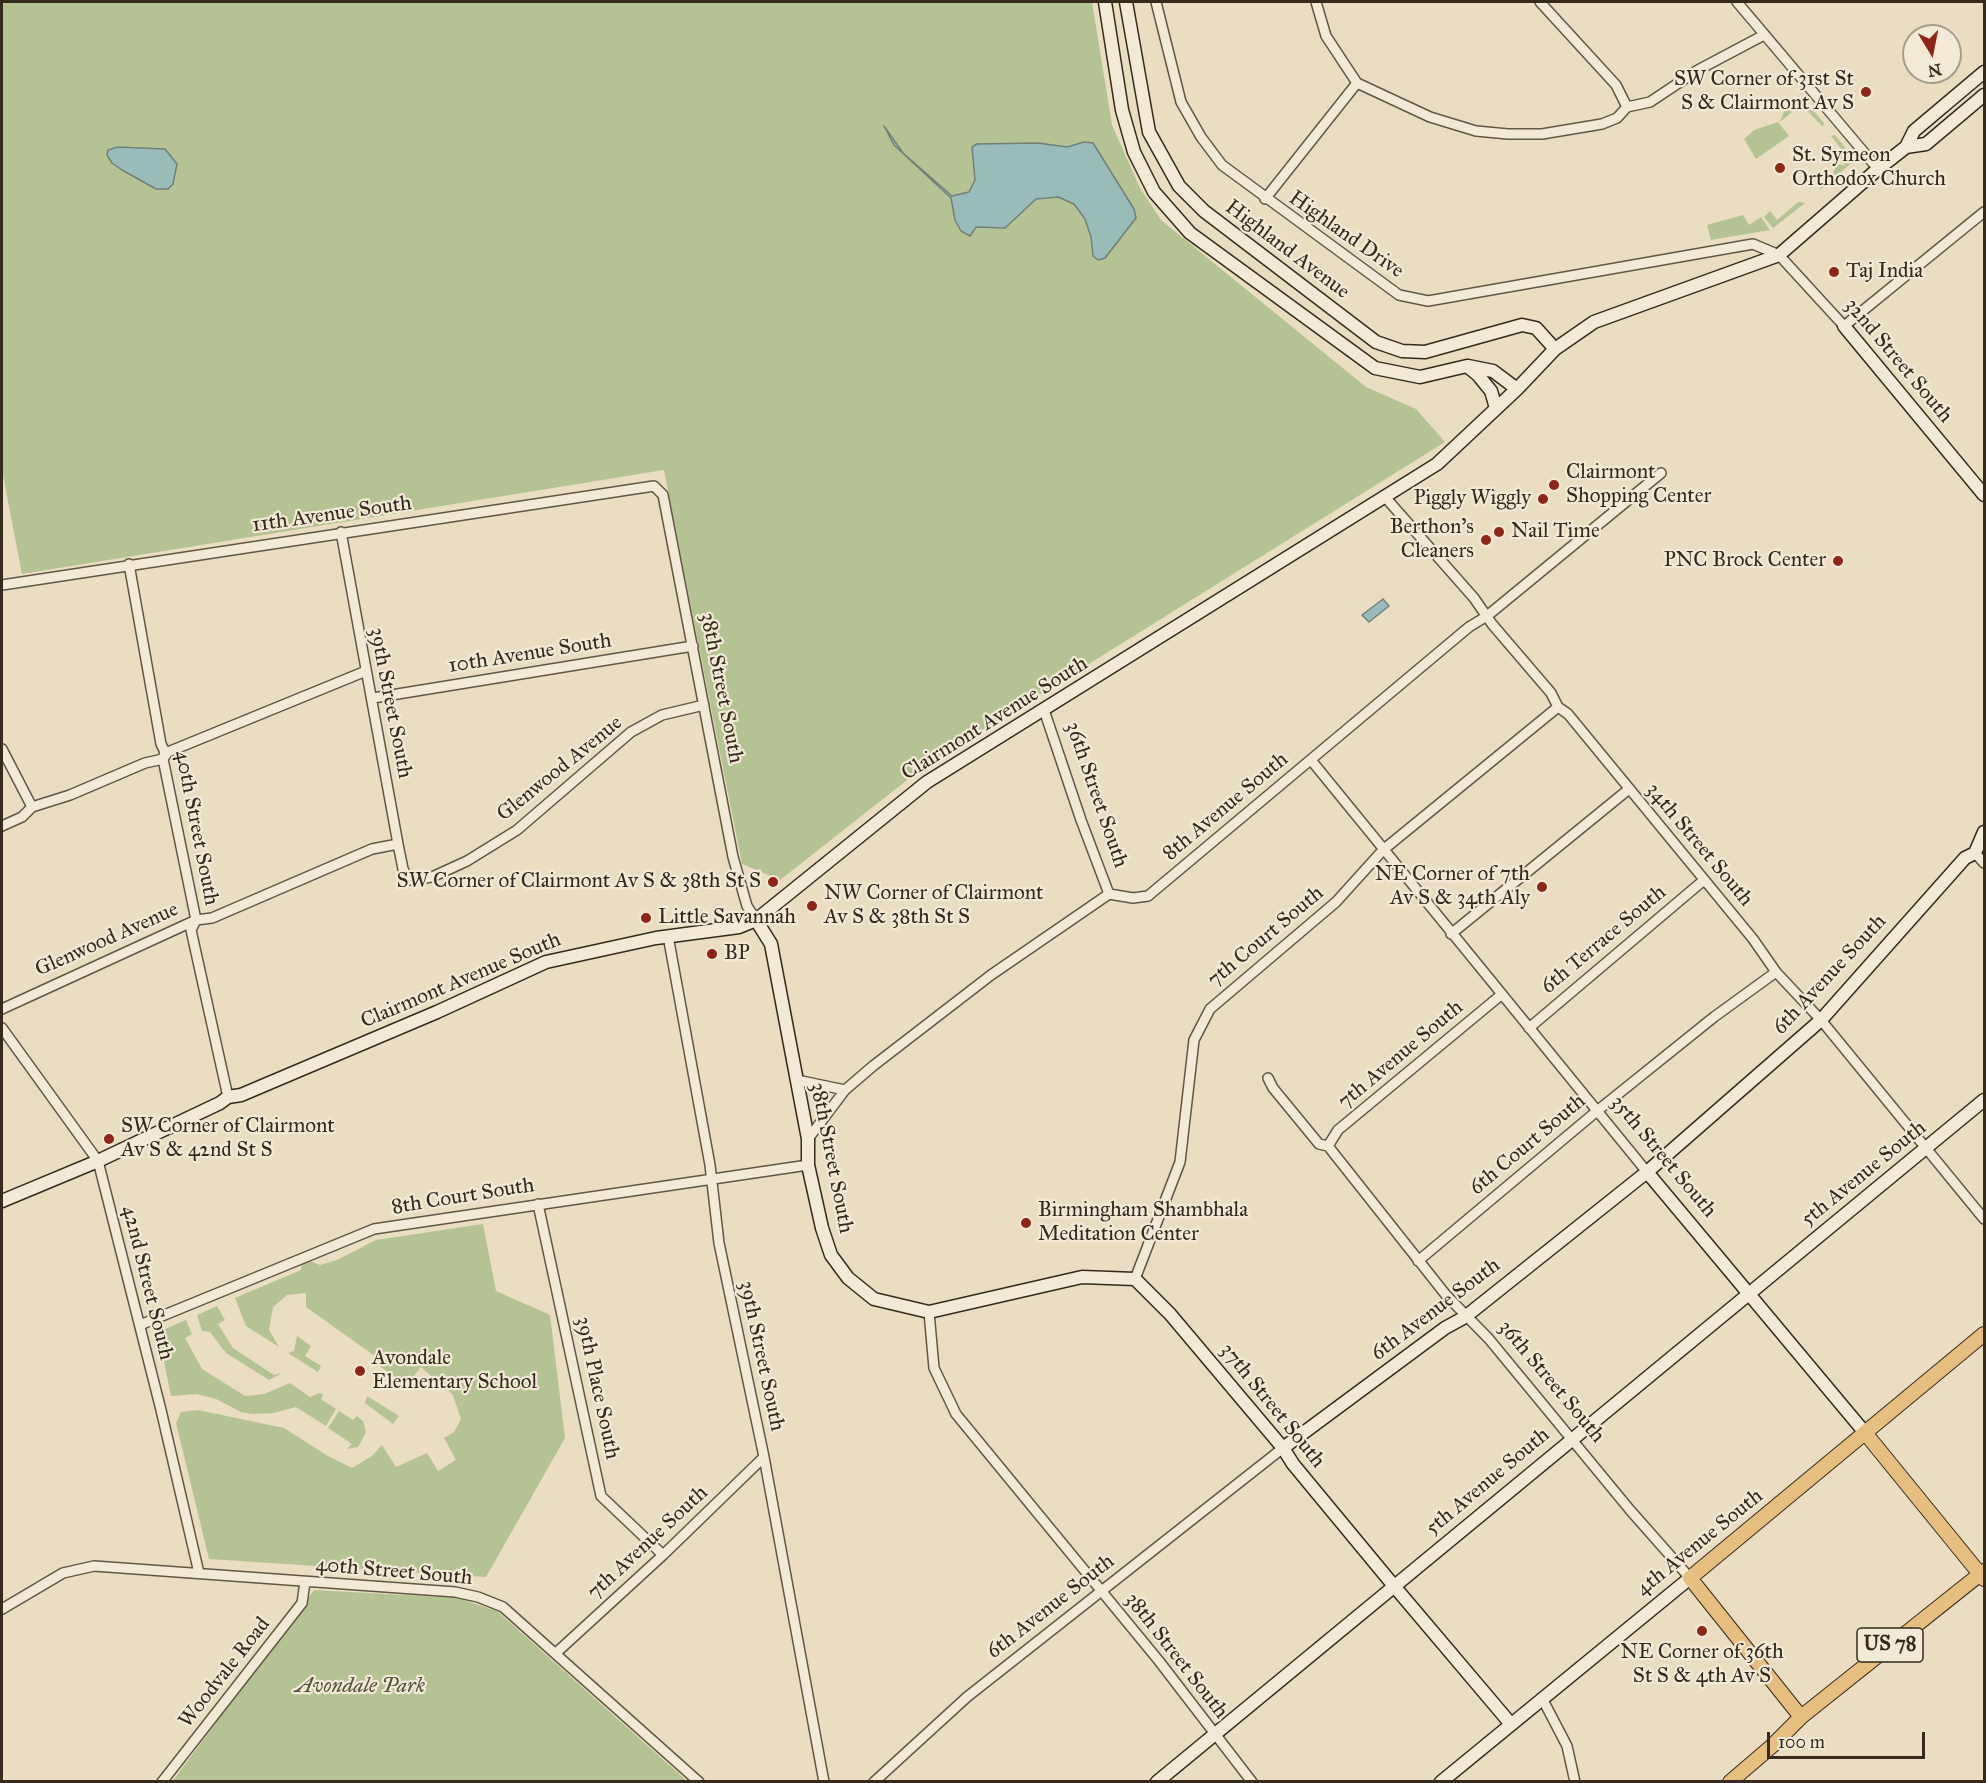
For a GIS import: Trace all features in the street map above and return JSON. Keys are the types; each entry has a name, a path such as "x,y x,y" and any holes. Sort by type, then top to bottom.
{"main road":[{"name":"4th Avenue South","path":"1689,1578 1984,1335"},
{"name":"35th Street South","path":"1866,1434 1983,1575"},
{"name":"US 78","path":"1730,1782 1772,1746 1801,1716 1983,1575"},
{"name":"36th Street South","path":"1689,1578 1801,1716"}],"street":[{"name":"Highland Avenue","path":"1105,2 1122,110 1134,152 1154,192 1190,233 1375,368 1420,377 1467,366 1493,371 1517,389"},
{"name":"Highland Avenue","path":"1126,2 1149,132 1179,186 1204,212 1376,342 1402,351 1425,352 1522,325 1536,328 1555,349"},
{"name":"Highland Drive","path":"1156,2 1181,102 1222,165 1265,199 1399,295 1428,301 1753,244 1779,255"},
{"path":"1316,2 1326,36 1357,83 1430,117 1476,131 1508,134 1542,134 1602,124 1617,118 1628,107 1650,102 1698,70 1764,35"},
{"path":"1540,2 1616,85 1628,107"},
{"path":"1737,2 1878,169"},
{"name":"Clairmont Avenue South","path":"2,1201 98,1161 228,1097 241,1095 437,1012 546,962 589,950 738,927 756,920 927,782 1437,464 1517,389 1555,349 1594,322 1779,255 1906,147 1914,131 1984,72"},
{"path":"1265,199 1357,83"},
{"name":"Clairmont Avenue South","path":"1906,147 1926,144 1984,95"},
{"path":"1844,326 1984,212"},
{"name":"32nd Street South","path":"1779,255 1844,326 1984,495"},
{"path":"1467,366 1491,391 1496,408"},
{"name":"8th Avenue South","path":"1109,894 1133,898 1148,896 1469,627 1486,616 1661,473"},
{"name":"11th Avenue South","path":"2,585 654,486 663,495"},
{"name":"38th Street South","path":"663,495 733,857 747,906 771,944 808,1139 808,1165 822,1228 831,1255 848,1278 874,1299 929,1312 934,1368 956,1414 1159,1661 1252,1782"},
{"name":"34th Street South","path":"1385,496 1551,693 1558,707 1568,714 1753,939 1776,972 1821,1020 1984,1219"},
{"name":"39th Street South","path":"341,532 398,844 409,880"},
{"name":"40th Street South","path":"129,564 161,744 165,752 163,759 196,920 191,930 228,1097"},
{"name":"10th Avenue South","path":"373,698 693,646"},
{"path":"2,826 22,817 32,807 70,795 145,763 163,759 168,752 366,670"},
{"name":"Glenwood Avenue","path":"409,880 432,877 467,861 517,830 631,732 662,715 704,705"},
{"name":"7th Court South","path":"1135,1279 1179,1162 1194,1040 1210,1009 1336,902 1383,850 1558,707"},
{"name":"36th Street South","path":"1044,710 1109,894"},
{"path":"2,749 32,807"},
{"name":"35th Street South","path":"1311,760 1451,934 1866,1434"},
{"path":"1451,934 1629,789"},
{"name":"6th Avenue South","path":"874,1782 967,1697 1283,1448 1445,1328 1465,1317 1647,1172 1821,1020 1965,858 1975,853 1984,832"},
{"name":"Glenwood Avenue","path":"2,1009 9,1003 196,920 212,918 372,849 398,844"},
{"path":"1975,853 1984,864"},
{"name":"6th Terrace South","path":"1529,1028 1704,880"},
{"path":"808,1139 845,1090 991,975 1109,894"},
{"name":"39th Street South","path":"668,936 730,1297 764,1457 824,1782"},
{"name":"6th Court South","path":"1418,1261 1597,1111 1714,1017 1776,972"},
{"name":"7th Avenue South","path":"1328,1146 1338,1130 1502,995"},
{"name":"42nd Street South","path":"2,1028 98,1161 199,1573"},
{"name":"36th Street South","path":"1268,1078 1273,1088 1319,1144 1328,1146 1418,1261 1465,1317 1489,1339 1689,1578"},
{"path":"797,1080 845,1090"},
{"name":"5th Avenue South","path":"1157,1782 1984,1100"},
{"name":"8th Court South","path":"140,1325 364,1232 808,1165"},
{"name":"39th Place South","path":"538,1204 601,1496 663,1555"},
{"path":"929,1312 1082,1277 1135,1279"},
{"name":"37th Street South","path":"1135,1279 1170,1314 1510,1723"},
{"name":"7th Avenue South","path":"556,1653 663,1555 764,1457"},
{"name":"40th Street South","path":"2,1609 63,1573 94,1566 455,1592 478,1597 503,1607 699,1782"},
{"name":"4th Avenue South","path":"1441,1782 1510,1723 1544,1700 1689,1578"},
{"name":"Woodvale Road","path":"162,1782 302,1603 305,1582"},
{"path":"1544,1700 1567,1746 1575,1782"}],"green space":[{"path":"2,2 1092,2 1112,125 1140,188 1161,220 1366,387 1416,409 1445,442 925,766 780,880 742,864 664,470 22,574 2,470"},
{"path":"1804,100 1824,123 1823,127 1801,104 1780,122 1785,109 1794,102"},
{"path":"1778,122 1789,136 1756,159 1744,139 1754,130"},
{"path":"1835,135 1855,160 1820,190 1821,184 1832,175 1837,164 1847,166 1837,160 1836,157 1843,151 1831,136"},
{"path":"1798,202 1805,203 1773,228 1764,217 1770,211 1777,220"},
{"path":"1743,215 1749,225 1761,217 1770,230 1711,240 1707,225"},
{"name":"Avondale Elementary School","path":"483,1224 496,1291 550,1315 565,1438 486,1577 209,1559 176,1423 181,1412 198,1410 284,1428 328,1456 352,1468 372,1456 382,1445 396,1467 427,1453 438,1471 456,1460 444,1438 454,1432 461,1419 453,1395 421,1367 407,1385 378,1365 379,1359 306,1307 306,1293 287,1295 273,1307 269,1330 279,1347 246,1326 235,1298 301,1270 301,1263 310,1261 320,1265 337,1260 376,1240"},
{"path":"217,1306 225,1320 218,1324 233,1348 274,1375 282,1373 269,1380 226,1353 210,1332 202,1331 197,1315"},
{"path":"186,1320 192,1334 185,1338 202,1369 245,1396 264,1394 290,1383 310,1397 320,1393 323,1395 321,1399 336,1409 326,1426 296,1407 274,1413 252,1414 241,1412 216,1399 197,1394 171,1396 158,1332"},
{"path":"297,1336 311,1346 305,1356 321,1366 318,1372 288,1353 294,1351"},
{"path":"367,1396 399,1416 393,1424 365,1403"},
{"path":"339,1411 353,1420 357,1416 363,1421 366,1432 358,1447 347,1449 352,1444 328,1428"},
{"name":"Avondale Park","path":"314,1590 458,1598 497,1611 687,1781 172,1782"}],"water":[{"path":"884,126 903,153 952,196 969,192 975,180 972,147 977,144 1038,143 1067,147 1084,142 1093,143 1134,209 1136,218 1105,258 1098,260 1093,256 1091,237 1085,219 1074,204 1058,197 1036,199 1005,228 976,227 970,236 961,231 955,220 951,198 894,145"},
{"path":"118,147 165,149 177,164 173,184 168,189 156,189 122,170 112,163 107,155 108,150"},
{"path":"1383,599 1389,606 1369,622 1362,615"}],"place":[{"name":"SW Corner of 31st St S & Clairmont Av S","path":"1866,92"},
{"name":"St. Symeon Orthodox Church","path":"1780,168"},
{"name":"Taj India","path":"1834,272"},
{"name":"Clairmont Shopping Center","path":"1554,485"},
{"name":"Piggly Wiggly","path":"1543,499"},
{"name":"Nail Time","path":"1499,532"},
{"name":"Berthon's Cleaners","path":"1486,540"},
{"name":"PNC Brock Center","path":"1838,561"},
{"name":"SW Corner of Clairmont Av S & 38th St S","path":"773,882"},
{"name":"NE Corner of 7th Av S & 34th Aly","path":"1542,887"},
{"name":"NW Corner of Clairmont Av S & 38th St S","path":"812,906"},
{"name":"Little Savannah","path":"646,918"},
{"name":"BP","path":"712,954"},
{"name":"SW Corner of Clairmont Av S & 42nd St S","path":"109,1139"},
{"name":"Birmingham Shambhala Meditation Center","path":"1026,1223"},
{"name":"Avondale Elementary School","path":"360,1371"},
{"name":"NE Corner of 36th St S & 4th Av S","path":"1702,1631"}]}
